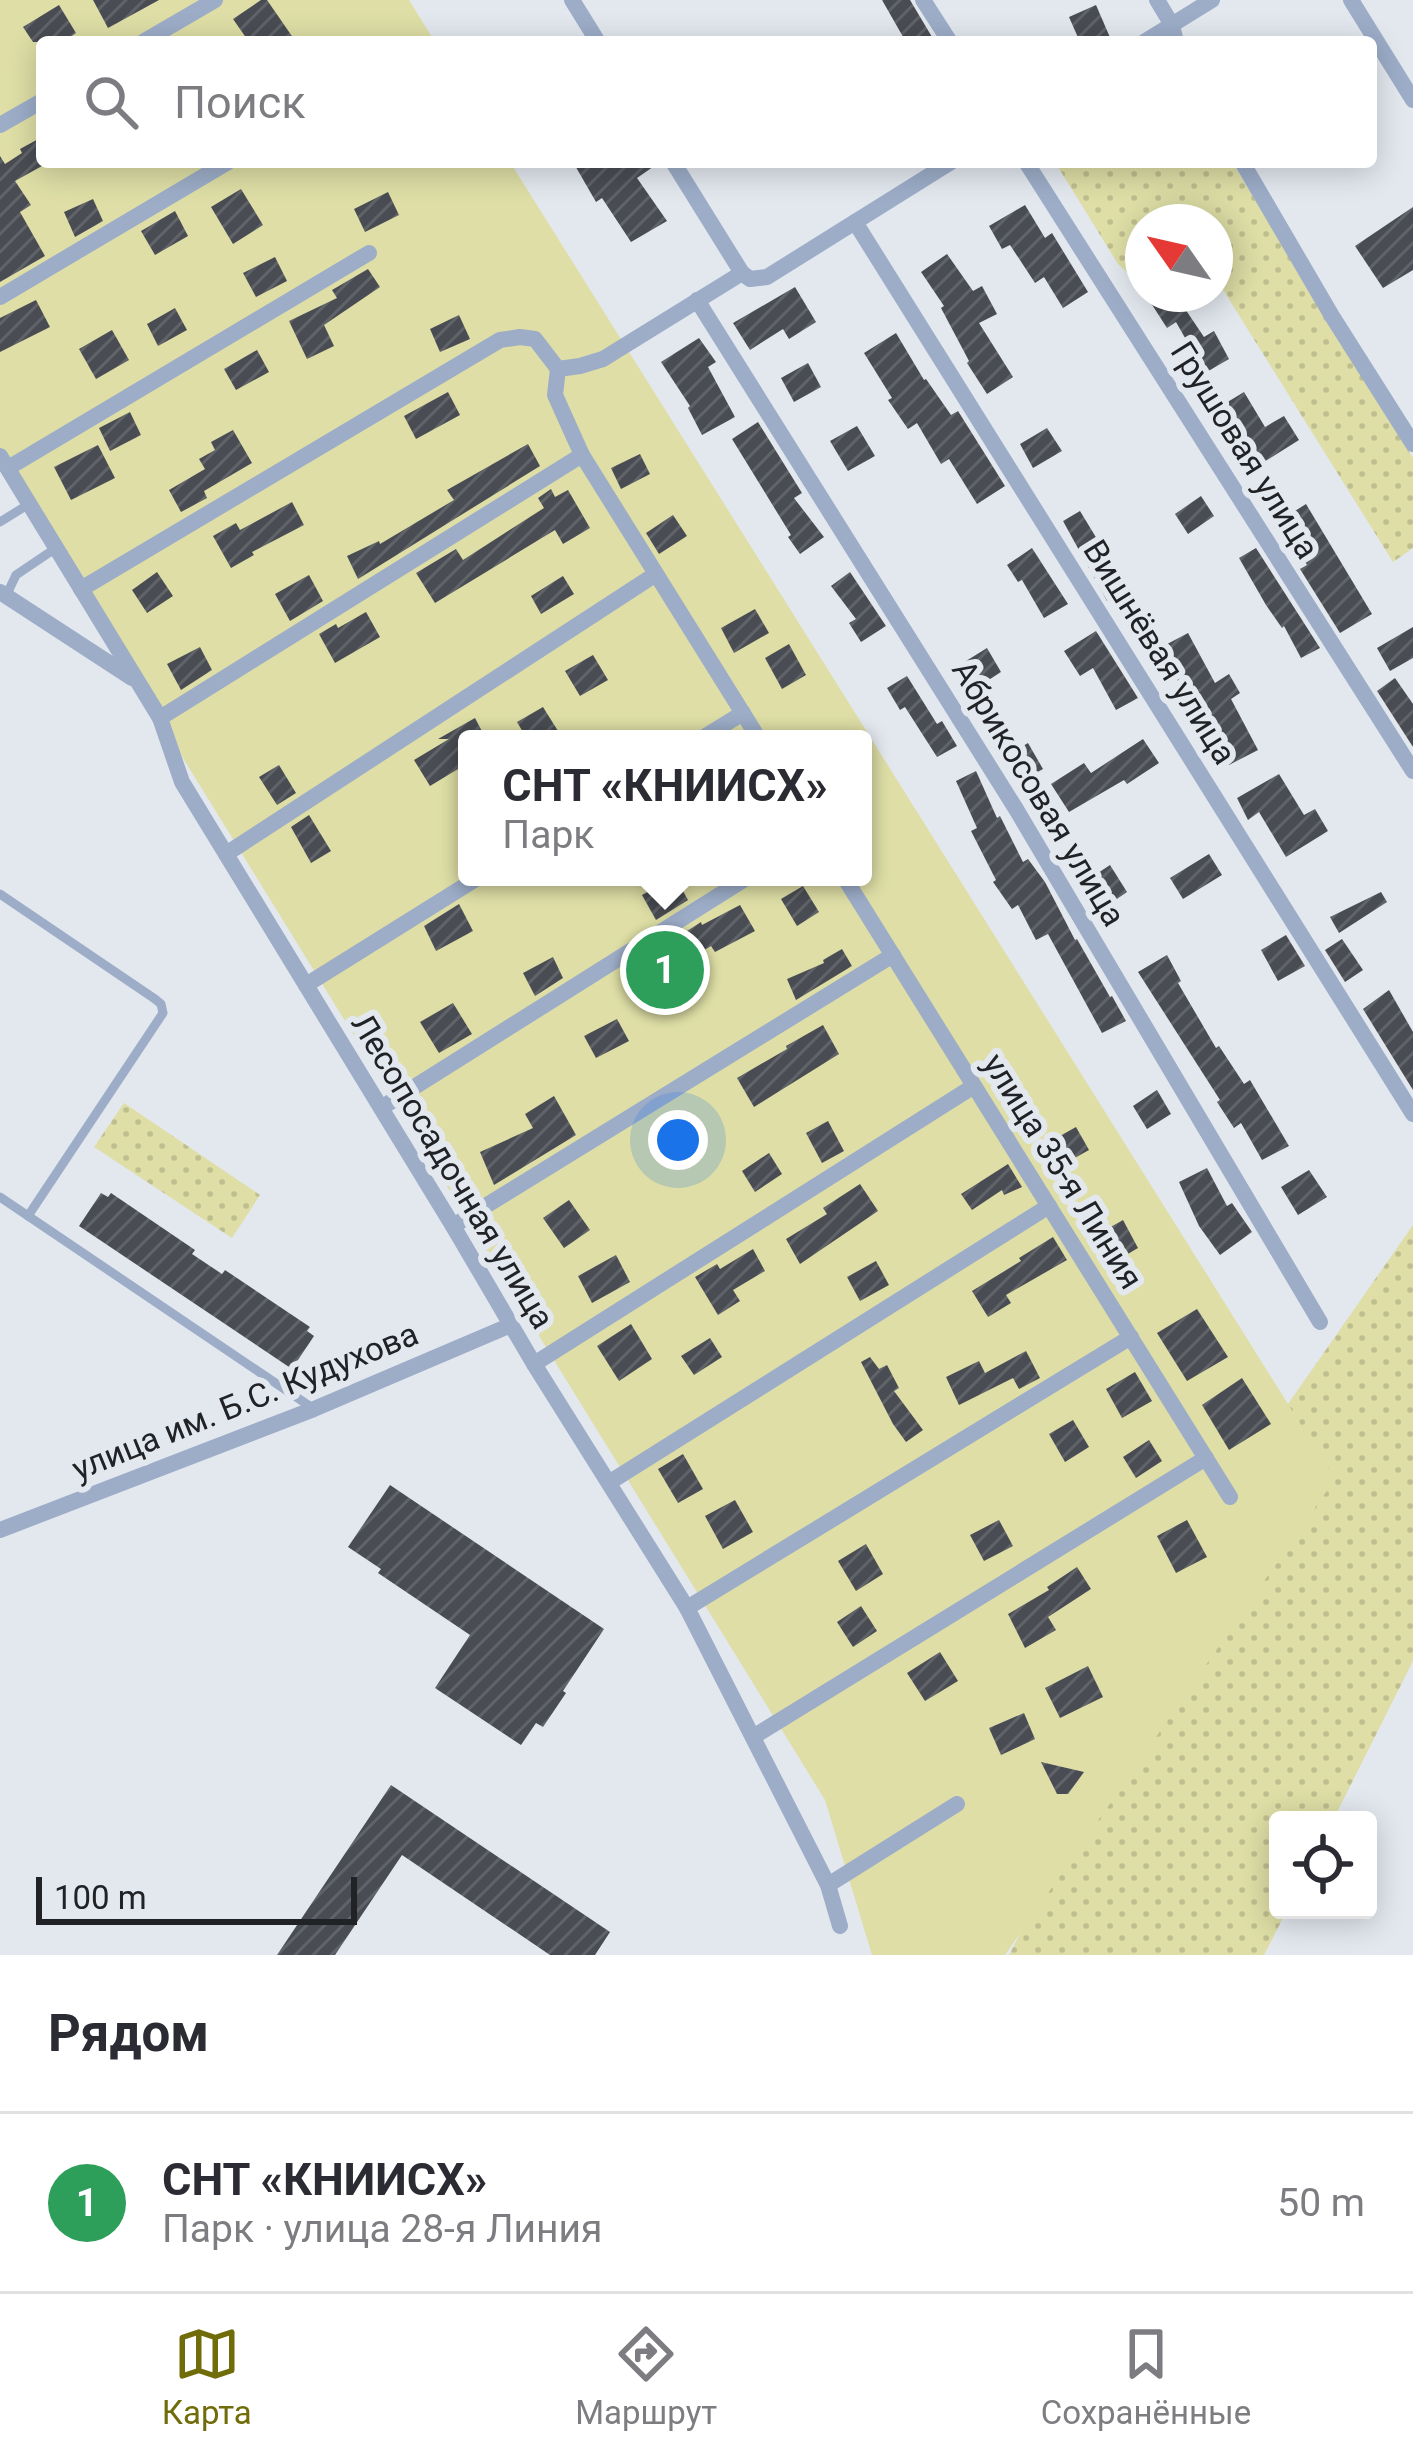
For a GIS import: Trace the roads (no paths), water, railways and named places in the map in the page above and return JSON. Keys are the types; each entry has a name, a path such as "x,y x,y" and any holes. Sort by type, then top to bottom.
{"street":[{"path":"153,36 215,0"},
{"path":"572,0 594,36"},
{"path":"923,0 946,36"},
{"path":"1157,0 1174,33 1212,0"},
{"path":"1351,0 1373,36"},
{"path":"1377,42 1413,100"},
{"path":"0,125 36,104"},
{"path":"0,297 218,168"},
{"path":"677,168 750,279 767,278 941,168"},
{"name":"Грушовая улица","path":"1029,168 1413,770"},
{"path":"1246,168 1413,444"},
{"name":"Вишнёвая улица","path":"855,222 1413,1114"},
{"path":"2,461 369,253"},
{"path":"558,368 603,358 742,273"},
{"name":"Абрикосовая улица","path":"698,300 1016,809 1320,1322"},
{"path":"81,589 500,340 535,339 558,368 555,395 582,455 752,730"},
{"path":"160,718 582,455"},
{"name":"Лесопосадочная улица","path":"2,461 160,718 182,782 687,1608 828,1885 840,1926"},
{"path":"226,854 656,574"},
{"path":"3,594 138,682"},
{"path":"715,730 742,713"},
{"path":"306,985 465,886"},
{"path":"381,1108 734,886"},
{"name":"улица 35-я Линия","path":"850,886 1230,1497"},
{"path":"454,1226 893,956"},
{"path":"534,1364 974,1086"},
{"path":"610,1482 1049,1206"},
{"name":"улица им. Б.С. Кудухова","path":"0,1530 314,1408 511,1325"},
{"path":"687,1608 1131,1337"},
{"path":"753,1737 1206,1458"},
{"path":"828,1885 957,1804"}],"lane":[{"path":"0,522 29,504"},
{"path":"3,594 16,575 56,548"},
{"path":"0,894 155,999 163,1012 28,1216"},
{"path":"0,1197 314,1408"}],"place":[{"name":"СНТ «КНИИСХ»","path":"665,970"}]}
